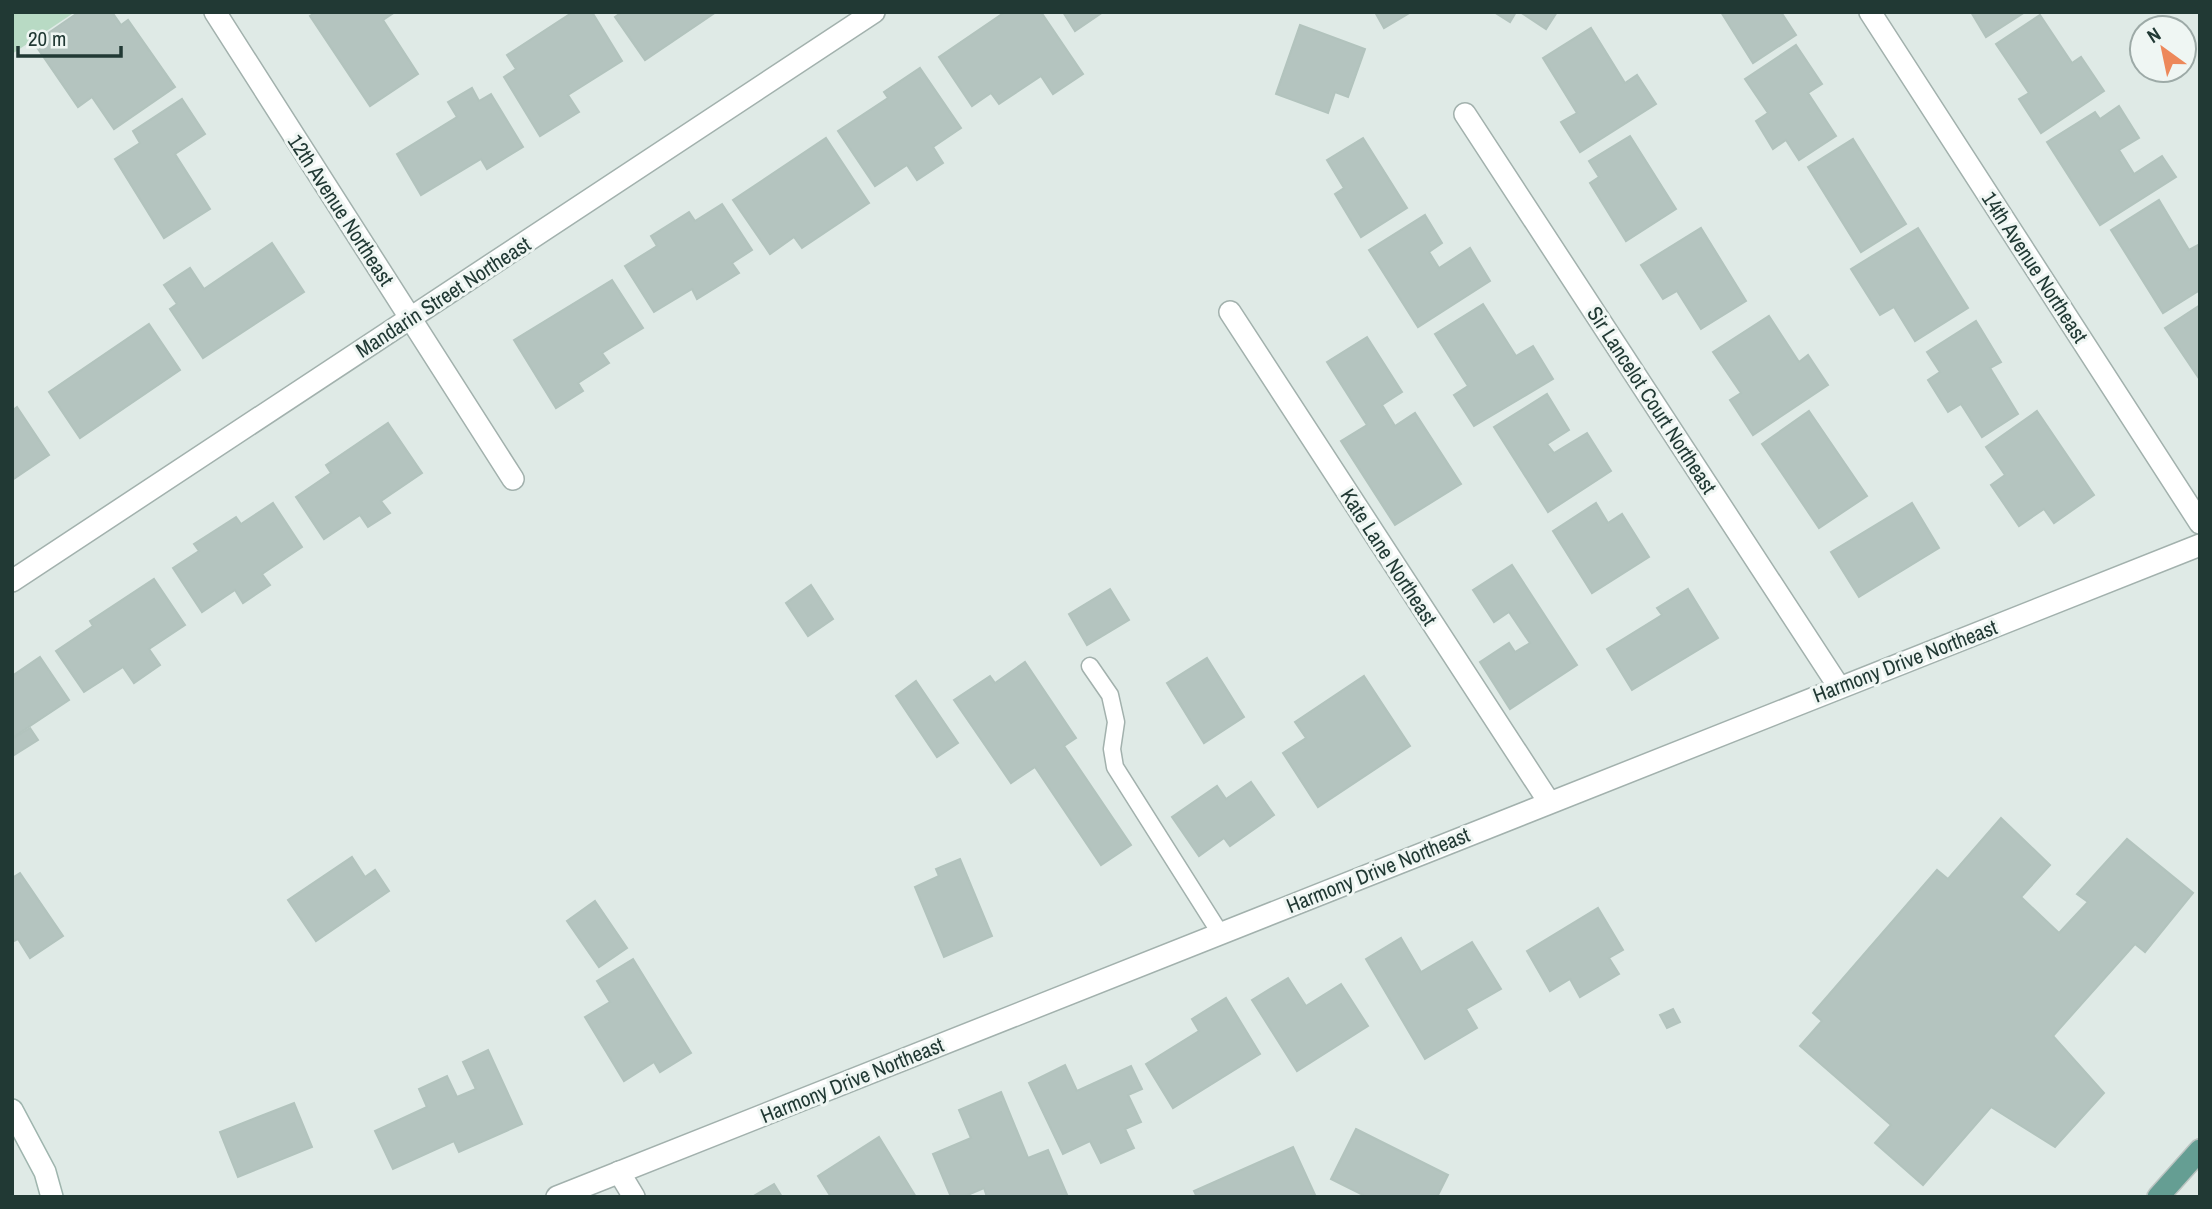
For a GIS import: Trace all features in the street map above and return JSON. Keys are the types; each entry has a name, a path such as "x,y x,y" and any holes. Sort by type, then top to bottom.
{"main road":[{"path":"2158,1197 2200,1150"}],"street":[{"name":"12th Avenue Northeast","path":"215,12 513,479"},
{"name":"Mandarin Street Northeast","path":"12,581 874,12"},
{"name":"14th Avenue Northeast","path":"1870,12 2200,523"},
{"name":"Sir Lancelot Court Northeast","path":"1465,114 1839,687"},
{"name":"Kate Lane Northeast","path":"1230,312 1549,803"},
{"name":"Harmony Drive Northeast","path":"557,1197 2200,545"},
{"path":"12,1110 45,1172 52,1197"},
{"path":"619,1172 634,1197"}],"lane":[{"path":"1090,666 1110,695 1116,722 1112,749 1115,768 1220,933"}],"green space":[{"path":"12,12 75,12 12,54"}],"building":[{"path":"79,12 112,12 121,25 128,20 175,87 114,129 92,97 78,107 34,43"},
{"path":"316,12 395,12 383,20 418,74 370,106 310,16"},
{"path":"573,12 592,12 622,61 568,95 579,112 540,136 504,77 516,69 507,55"},
{"path":"622,12 716,12 645,60 615,17"},
{"path":"1005,12 1041,12 1083,74 1053,94 1041,76 999,104 991,93 972,106 939,57"},
{"path":"1063,12 1103,12 1075,31"},
{"path":"1375,12 1411,12 1384,28"},
{"path":"1494,12 1516,12 1510,22"},
{"path":"1520,12 1557,12 1546,29"},
{"path":"1721,12 1781,12 1796,35 1753,63"},
{"path":"1971,12 2025,12 1986,37"},
{"path":"2040,15 2072,63 2081,57 2104,91 2041,133 2019,99 2029,93 1996,44"},
{"path":"1300,25 1365,49 1348,97 1335,92 1328,113 1276,94"},
{"path":"1591,28 1625,83 1637,75 1656,104 1580,152 1561,122 1577,113 1543,58"},
{"path":"1796,45 1822,84 1808,93 1836,136 1799,160 1786,140 1773,149 1756,121 1768,113 1745,79"},
{"path":"920,68 961,128 933,147 943,163 917,180 907,165 875,186 838,131 888,98 884,92"},
{"path":"472,88 479,101 491,94 523,147 487,169 481,159 421,195 397,154 457,117 448,102"},
{"path":"182,99 205,134 175,154 210,209 164,238 115,159 140,143 133,131"},
{"path":"2119,106 2139,138 2119,150 2134,174 2162,156 2176,177 2100,225 2047,142 2095,112 2100,119"},
{"path":"1630,136 1676,209 1626,241 1590,183 1599,177 1589,161"},
{"path":"826,138 869,203 802,248 794,237 770,254 733,200"},
{"path":"1363,138 1407,208 1361,237 1335,194 1344,188 1327,160"},
{"path":"1853,139 1906,224 1861,252 1808,167"},
{"path":"2159,200 2189,250 2200,244 2200,290 2163,313 2111,230"},
{"path":"722,204 752,250 732,263 739,273 697,299 692,289 654,312 625,266 657,246 651,236 689,212 695,221"},
{"path":"1425,215 1442,243 1429,252 1439,268 1470,248 1490,281 1418,327 1369,250"},
{"path":"1701,228 1746,301 1701,329 1677,291 1663,299 1641,265"},
{"path":"1918,228 1968,308 1915,341 1894,307 1880,315 1851,269"},
{"path":"272,243 304,292 203,358 170,309 177,304 164,285 190,268 204,289"},
{"path":"612,280 643,328 602,353 609,363 578,383 583,391 556,408 514,340"},
{"path":"1483,304 1516,356 1533,346 1553,379 1474,426 1454,395 1468,386 1435,334"},
{"path":"2200,305 2200,380 2165,328"},
{"path":"1769,316 1799,362 1808,355 1828,385 1753,435 1730,400 1741,393 1713,352"},
{"path":"1976,321 2001,362 1990,368 2018,414 1982,437 1961,404 1948,412 1928,380 1940,372 1927,352"},
{"path":"149,324 180,370 80,438 49,392"},
{"path":"1367,337 1402,392 1382,405 1395,426 1415,413 1461,484 1395,525 1341,441 1367,425 1327,362"},
{"path":"1547,394 1569,430 1547,444 1554,453 1587,433 1611,471 1548,512 1494,427"},
{"path":"17,407 49,455 12,480 12,411"},
{"path":"1809,411 1867,496 1819,528 1762,444"},
{"path":"2037,411 2094,495 2054,523 2044,509 2019,526 1991,485 2005,475 1986,447"},
{"path":"388,423 422,473 381,501 390,513 368,527 360,515 324,539 296,497 331,473 326,465"},
{"path":"273,503 302,547 262,574 270,585 243,603 235,590 202,612 173,568 199,551 194,544 236,517 241,524"},
{"path":"1596,503 1608,523 1622,514 1649,557 1592,593 1553,531"},
{"path":"1912,503 1939,548 1859,597 1831,552"},
{"path":"1512,565 1577,665 1510,709 1480,662 1509,643 1515,652 1530,643 1509,612 1494,622 1473,590"},
{"path":"154,579 185,625 149,649 160,665 134,683 123,667 84,692 56,651 93,626 90,621"},
{"path":"811,585 833,619 808,636 786,603"},
{"path":"1110,589 1129,620 1087,645 1069,614"},
{"path":"1688,589 1718,638 1632,690 1607,649 1662,615 1657,608"},
{"path":"40,657 69,700 12,738 12,676"},
{"path":"1207,658 1244,717 1204,743 1167,683"},
{"path":"1025,662 1076,738 1064,746 1131,845 1101,865 1035,767 1011,783 954,700 990,676 995,683"},
{"path":"1364,676 1410,746 1318,807 1283,753 1306,738 1295,722"},
{"path":"916,681 958,743 937,757 896,696"},
{"path":"30,728 38,740 14,755 12,739"},
{"path":"1251,782 1274,815 1230,846 1224,838 1199,856 1172,817 1217,786 1226,799"},
{"path":"2001,818 2050,865 2021,897 2059,933 2088,902 2077,894 2127,839 2193,893 2145,952 2135,944 2053,1036 2104,1093 2055,1147 1991,1107 1923,1185 1875,1143 1891,1125 1800,1046 1822,1021 1813,1013 1937,870 1948,879"},
{"path":"352,857 365,877 375,870 389,891 316,941 288,900"},
{"path":"960,859 992,936 944,957 915,887 939,876 936,869"},
{"path":"20,873 63,936 30,958 18,939 12,942 12,878"},
{"path":"595,901 627,948 599,967 567,921"},
{"path":"1598,908 1623,950 1609,958 1619,974 1580,997 1570,979 1550,991 1527,951"},
{"path":"1401,938 1421,972 1472,942 1501,989 1466,1009 1477,1028 1425,1059 1366,959"},
{"path":"633,959 691,1053 660,1072 654,1062 624,1081 585,1017 610,1002 597,981"},
{"path":"1288,978 1306,1006 1341,984 1368,1026 1297,1071 1252,1000"},
{"path":"1226,998 1260,1054 1173,1108 1146,1064 1199,1031 1192,1019"},
{"path":"1673,1009 1680,1022 1667,1028 1660,1015"},
{"path":"488,1050 522,1124 459,1152 454,1141 393,1169 375,1131 427,1107 419,1089 447,1076 457,1097 476,1089 463,1062"},
{"path":"1065,1065 1077,1091 1131,1066 1142,1089 1128,1095 1141,1122 1125,1129 1134,1148 1101,1163 1090,1141 1063,1154 1029,1083"},
{"path":"1001,1092 1028,1158 1048,1150 1068,1197 987,1197 984,1188 963,1197 951,1197 933,1154 971,1138 959,1110"},
{"path":"294,1103 312,1147 238,1177 220,1132"},
{"path":"1356,1129 1448,1175 1437,1197 1367,1197 1331,1179"},
{"path":"879,1137 916,1197 831,1197 818,1176"},
{"path":"1293,1147 1316,1197 1197,1197 1194,1191"},
{"path":"774,1184 782,1197 752,1197"}]}
